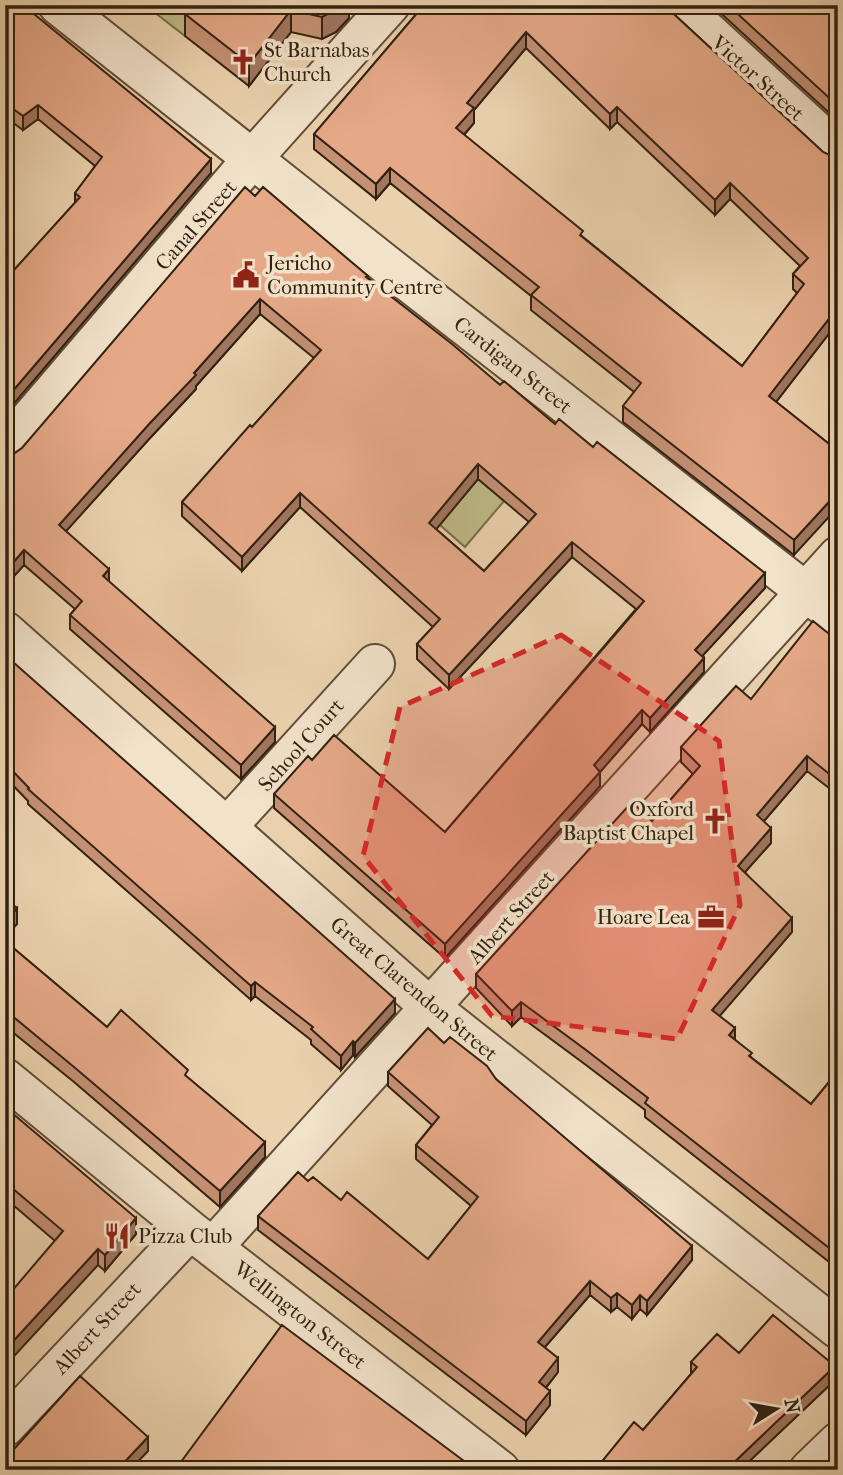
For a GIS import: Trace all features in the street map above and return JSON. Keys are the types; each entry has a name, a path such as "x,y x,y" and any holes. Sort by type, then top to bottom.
{"street":[{"name":"Cardigan Street","path":"58,5 838,617"},
{"name":"Canal Street","path":"5,448 252,159 390,5"},
{"name":"Victor Street","path":"679,5 838,150"},
{"name":"Albert Street","path":"5,1426 201,1239 430,1007 838,556"},
{"name":"Great Clarendon Street","path":"5,631 430,1007 838,1329"},
{"name":"School Court","path":"227,827 375,664"},
{"name":"Wellington Street","path":"5,1078 201,1239 500,1470"},
{"path":"809,1470 838,1442"}],"highlighted area":[{"path":"561,635 719,741 740,905 677,1039 492,1016 363,856 400,707"}],"shaded area":[{"path":"145,5 209,5 185,36"},
{"path":"452,457 504,501 465,547 440,525"}],"building":[{"path":"5,5 23,5 211,159 5,400 5,280 80,197 75,193 102,157 38,105 23,116 5,103"},
{"path":"192,5 341,5 322,17 291,10 249,64 185,14"},
{"path":"424,5 664,5 823,152 838,157 838,307 769,396 838,451 838,469 832,476 838,481 838,492 794,540 623,406 641,383 531,295 539,287 390,168 376,184 314,134","holes":["526,32 610,114 617,107 715,200 730,183 808,258 793,274 804,284 742,366 580,235 583,231 456,128 474,108 467,103"]},
{"path":"728,5 838,5 838,106"},
{"path":"245,187 255,196 263,187 368,276 366,277 500,385 504,381 555,424 559,419 593,447 597,442 765,573 695,650 704,658 650,718 642,710 594,765 600,772 445,944 274,794 308,756 312,760 334,735 445,832 644,601 572,542 449,675 417,644 440,619 300,493 242,557 182,502 321,350 260,299 194,373 196,375 59,525 109,569 103,576 275,727 241,765 70,615 82,601 24,550 5,572 5,482 9,477 5,478 5,455 12,455 22,448","holes":["478,464 536,514 484,571 429,523"]},
{"path":"813,621 838,641 838,781 807,756 757,815 771,828 738,866 792,918 712,1010 735,1028 729,1035 752,1053 749,1056 811,1104 838,1071 838,1255 645,1103 648,1098 521,1002 512,1011 476,974 632,802 652,821 700,766 681,747 736,686 751,699"},
{"path":"5,655 395,999 341,1056 311,1029 313,1027 255,982 251,986 28,789 5,763"},
{"path":"5,898 17,908 5,922"},
{"path":"5,941 107,1027 121,1010 188,1070 185,1075 265,1142 220,1191 5,1010"},
{"path":"428,1028 444,1043 450,1037 487,1066 496,1079 692,1246 647,1301 640,1295 632,1305 617,1293 611,1298 590,1281 538,1342 558,1358 539,1382 550,1391 526,1421 258,1216 298,1172 308,1181 313,1177 341,1200 347,1192 428,1259 478,1197 416,1145 439,1117 388,1072"},
{"path":"5,1107 136,1218 105,1255 98,1249 5,1350 5,1299 63,1231 5,1182"},
{"path":"773,1315 835,1366 726,1470 595,1470 634,1422 643,1430 697,1367 691,1362 717,1334 739,1353"},
{"path":"282,1325 476,1470 175,1470"},
{"path":"80,1376 148,1437 117,1470 5,1470 5,1459"}],"place":[{"name":"St Barnabas Church","path":"243,62"},
{"name":"Jericho Community Centre","path":"246,275"},
{"name":"Oxford Baptist Chapel","path":"715,821"},
{"name":"Hoare Lea","path":"711,917"},
{"name":"Pizza Club","path":"117,1236"}]}
